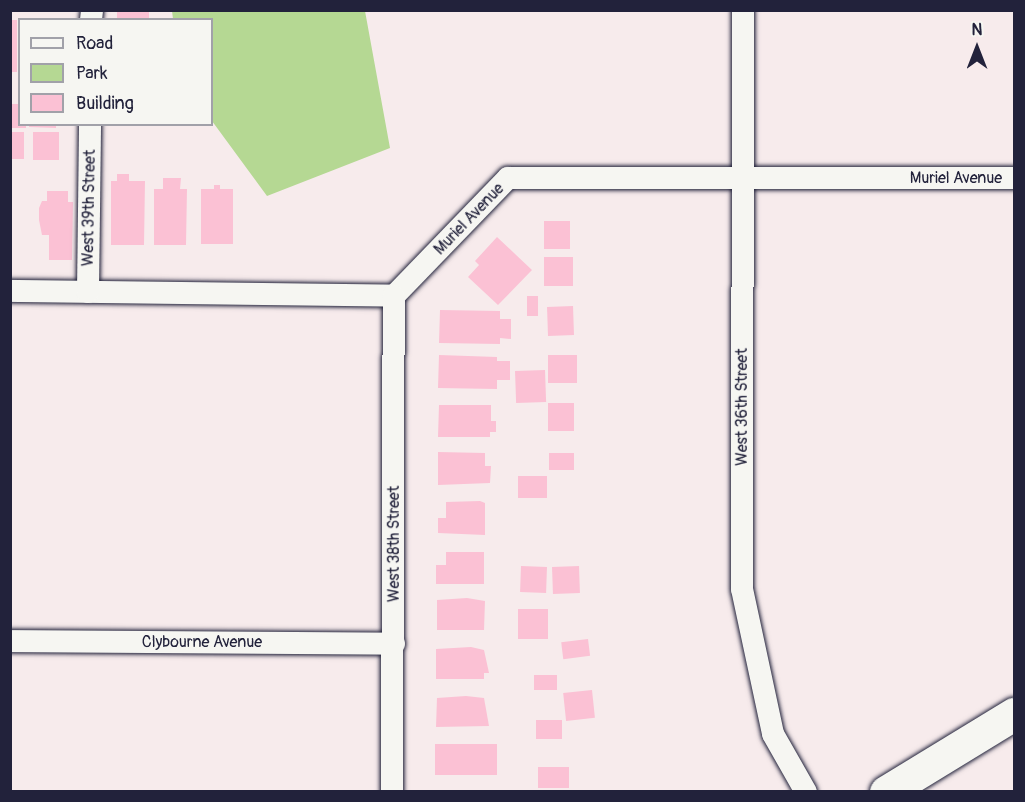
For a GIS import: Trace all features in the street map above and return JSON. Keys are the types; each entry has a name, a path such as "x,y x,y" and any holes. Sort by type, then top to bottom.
{"main road":[{"path":"886,792 1014,714"}],"street":[{"name":"West 36th Street","path":"743,10 742,589 773,734 806,792"},
{"name":"West 39th Street","path":"88,292 90,126"},
{"name":"Muriel Avenue","path":"394,296 508,178 1014,178"},
{"path":"10,291 394,296"},
{"name":"West 38th Street","path":"392,792 394,296"},
{"name":"Clybourne Avenue","path":"10,641 394,644"}],"green space":[{"path":"172,11 365,11 390,148 267,196 213,122 213,18 173,18"}],"building":[{"path":"117,10 149,10 149,18 117,18"},
{"path":"10,20 17,20 17,72 10,72"},
{"path":"10,104 18,104 18,126 26,126 26,128 10,128"},
{"path":"56,126 56,128 29,127"},
{"path":"10,132 24,132 24,159 10,159"},
{"path":"33,132 59,132 59,160 33,160"},
{"path":"117,174 129,174 129,181 145,181 144,245 111,245 111,181 117,181"},
{"path":"163,178 181,178 180,189 187,189 186,245 154,245 154,189 163,189"},
{"path":"214,185 220,185 220,189 233,189 233,244 201,244 201,189 214,189"},
{"path":"47,191 68,191 68,202 73,202 72,260 49,260 49,235 42,235 39,220 39,208 42,201 47,201"},
{"path":"544,221 570,221 570,249 544,249"},
{"path":"497,237 532,270 498,305 468,277 479,265 475,261"},
{"path":"544,257 573,257 573,286 544,286"},
{"path":"527,296 538,296 538,316 527,316"},
{"path":"573,306 574,335 548,336 547,307"},
{"path":"440,310 500,311 500,319 511,319 511,339 500,338 500,344 439,343"},
{"path":"439,355 497,357 497,361 510,361 510,380 497,380 497,389 438,388"},
{"path":"548,355 577,355 577,383 548,383"},
{"path":"545,370 546,402 516,403 515,371"},
{"path":"548,403 574,403 574,431 548,431"},
{"path":"439,405 491,405 491,421 496,421 496,432 490,432 490,437 438,437"},
{"path":"438,452 485,453 485,466 491,466 490,483 438,485"},
{"path":"549,453 574,453 574,470 549,470"},
{"path":"518,476 547,476 547,498 518,498"},
{"path":"480,501 485,503 485,535 438,533 438,518 446,518 446,502"},
{"path":"446,552 484,552 484,584 436,584 436,565 446,565"},
{"path":"521,566 547,567 546,593 520,592"},
{"path":"579,566 580,593 553,594 552,567"},
{"path":"467,598 485,601 484,630 437,630 437,600"},
{"path":"518,609 548,609 548,639 518,639"},
{"path":"588,639 590,656 563,659 561,642"},
{"path":"471,647 484,650 489,673 484,673 484,679 436,679 436,649"},
{"path":"534,675 557,675 557,690 534,690"},
{"path":"592,690 595,718 566,721 563,693"},
{"path":"466,696 484,698 489,726 436,727 437,698"},
{"path":"536,720 562,720 562,739 536,739"},
{"path":"435,744 497,744 497,775 435,775"},
{"path":"538,767 569,767 569,788 538,788"}]}
